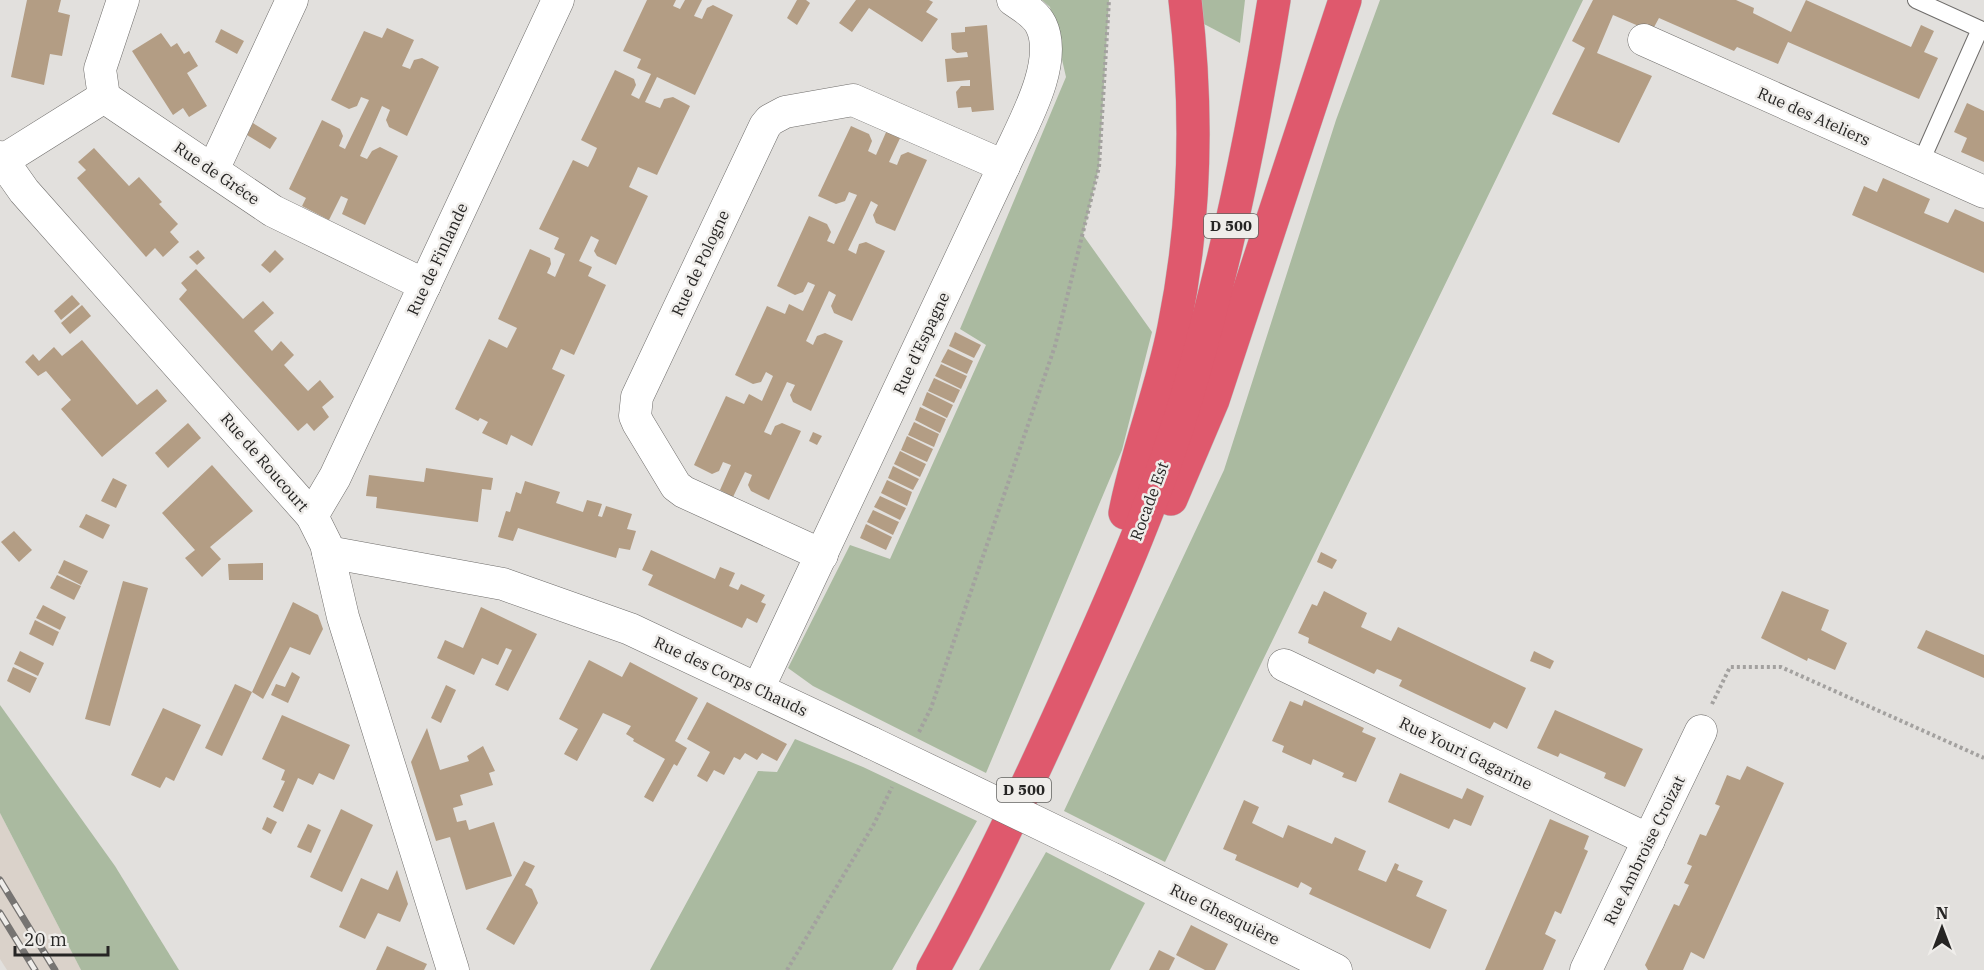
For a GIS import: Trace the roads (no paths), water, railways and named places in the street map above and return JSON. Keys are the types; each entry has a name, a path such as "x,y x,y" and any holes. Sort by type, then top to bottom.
{"highway":[{"path":"1108,606 1126,506 1170,345 1186,254 1193,183 1194,119 1185,0"},
{"name":"Rocade Est","path":"933,970 980,881 1046,745 1108,606 1139,530 1186,398 1227,242 1262,76 1275,0"},
{"path":"1108,606 1168,506 1213,400 1346,0"}],"street":[{"path":"1,159 104,97 100,69 123,0"},
{"path":"213,170 292,0"},
{"name":"Rue de Finlande","path":"312,516 335,477 558,0"},
{"name":"Rue d'Espagne","path":"758,689 1005,166 1040,82 1045,58 1041,24 1035,16 1013,0"},
{"name":"Rue des Ateliers","path":"1644,40 1984,192"},
{"name":"Rue de Gréce","path":"104,97 273,211 425,285"},
{"name":"Rue de Pologne","path":"822,555 684,492 676,486 638,423 635,416 637,397 765,126 778,115 853,100 865,103 1005,166"},
{"name":"Rue de Roucourt","path":"1,159 24,191 312,516 328,552 343,617 453,970"},
{"name":"Rue des Corps Chauds","path":"328,552 503,584 630,629 1113,858"},
{"name":"Rue Youri Gagarine","path":"1284,665 1649,840"},
{"name":"Rue Ambroise Croizat","path":"1586,970 1701,731"},
{"name":"Rue Ghesquière","path":"1113,858 1336,970"}],"lane":[{"path":"1916,0 1980,28 1920,164"}],"railway":[{"path":"0,880 55,970"},
{"path":"0,913 35,970"}]}
